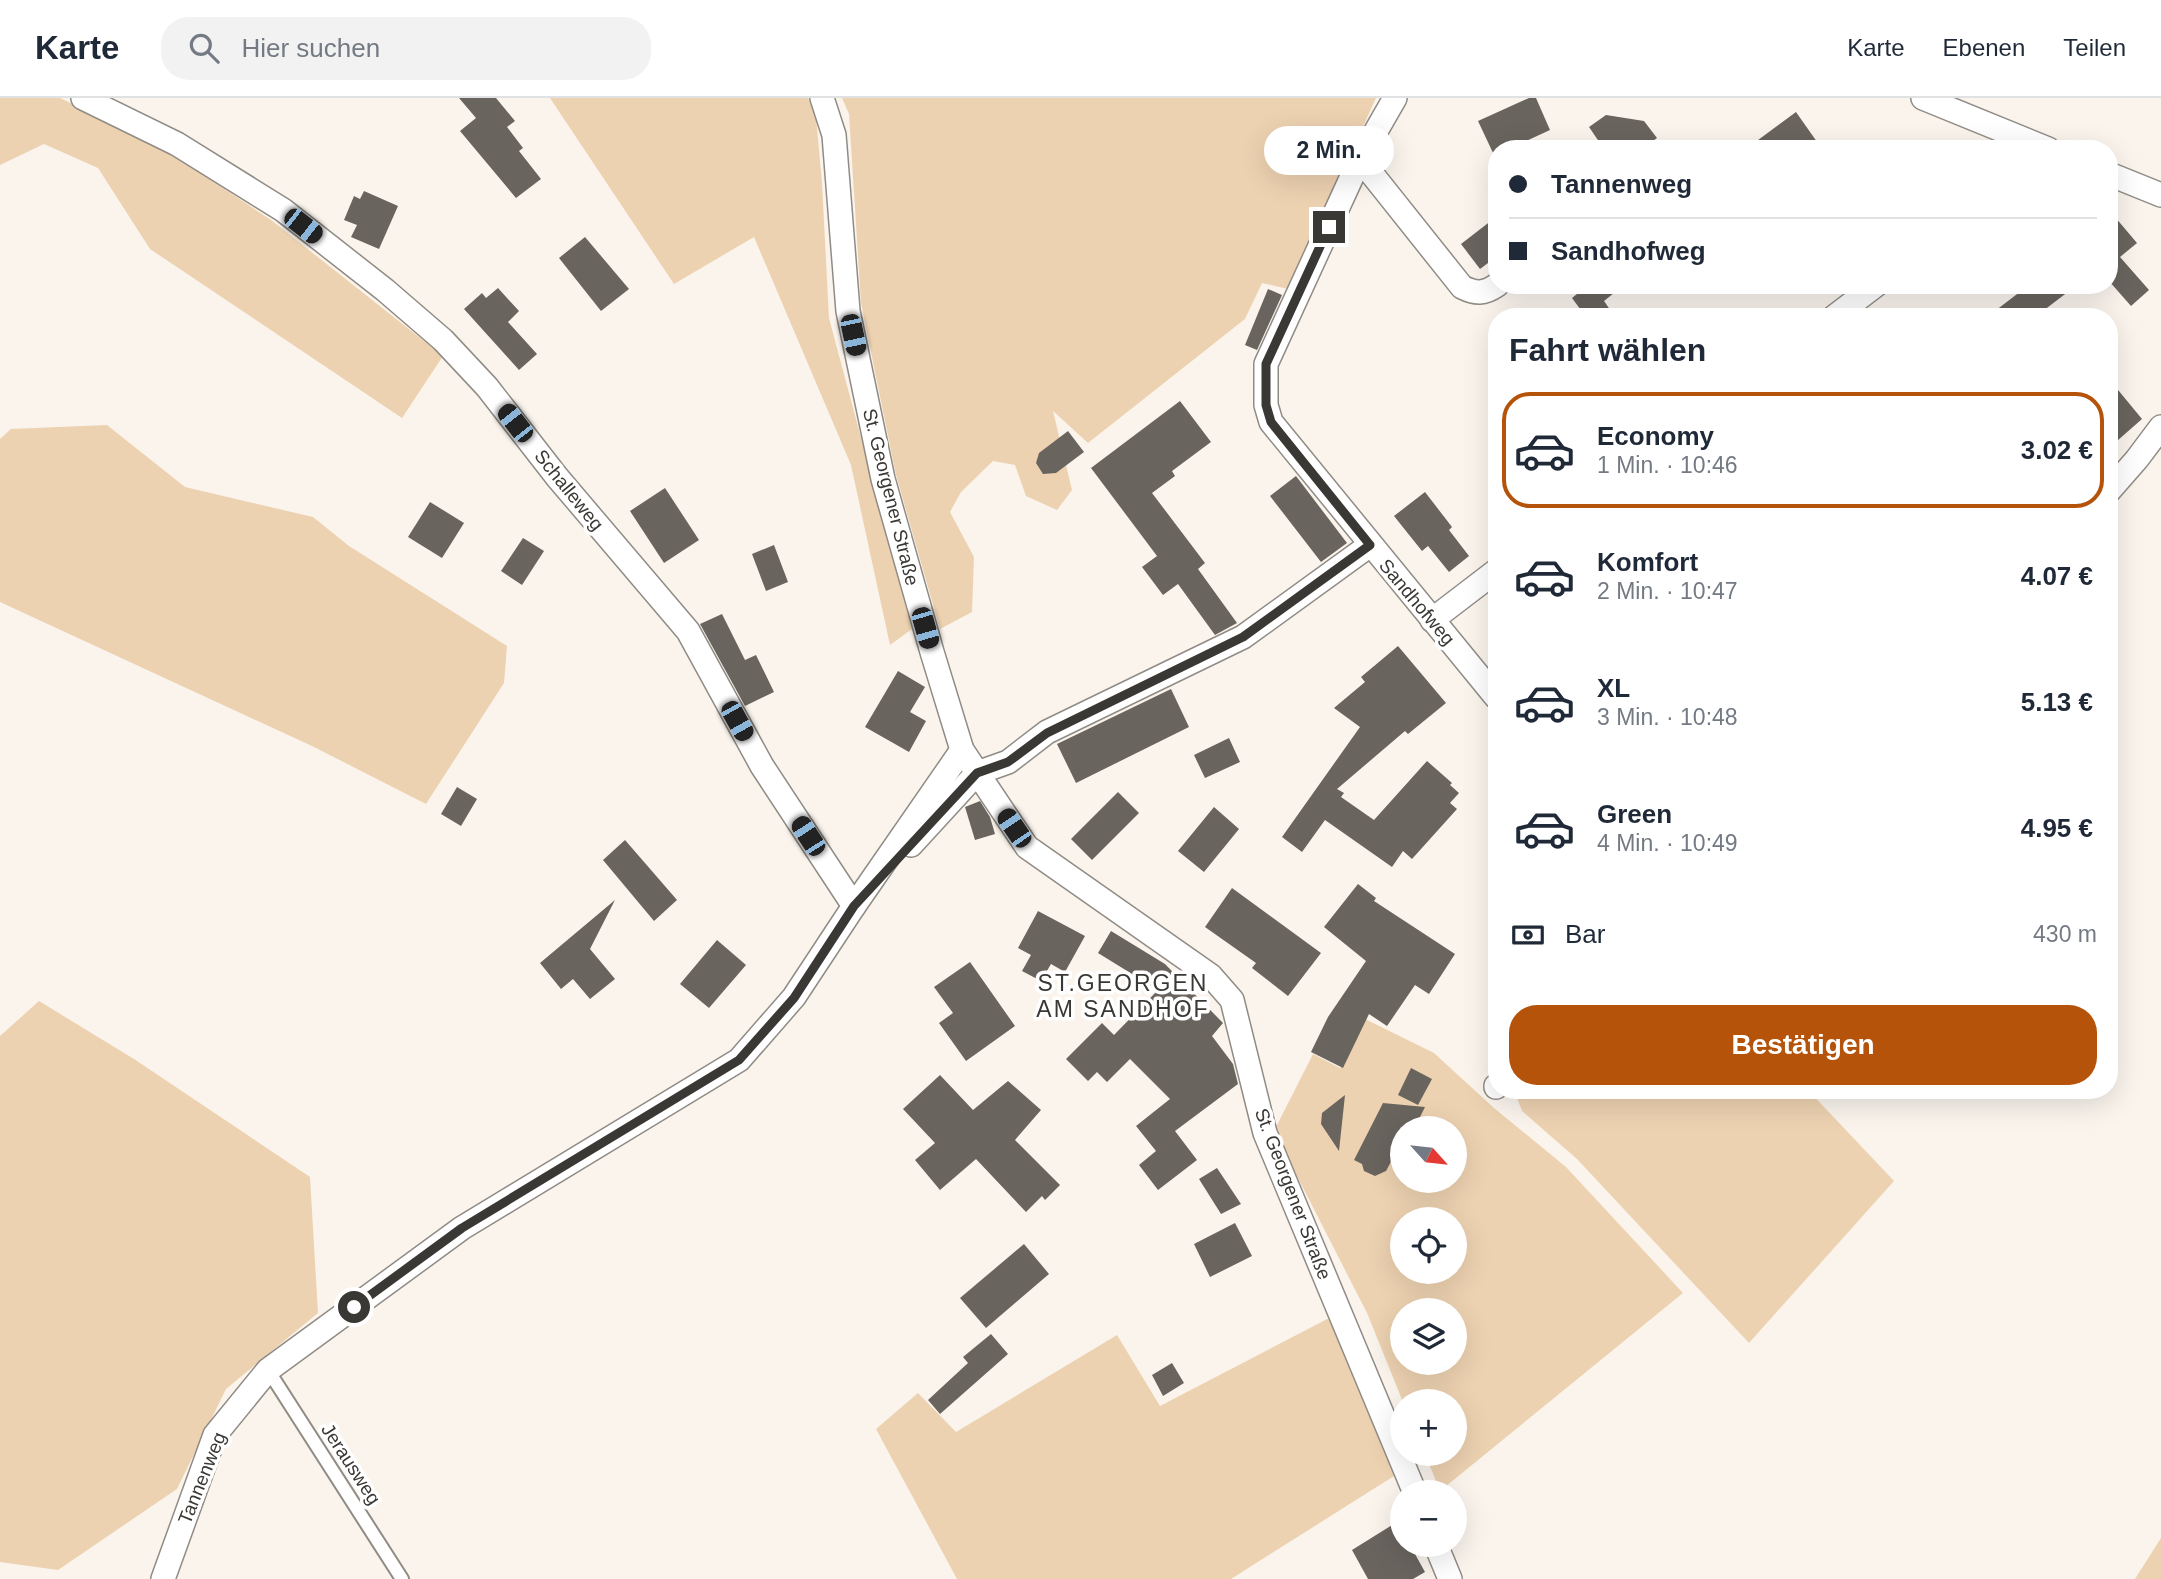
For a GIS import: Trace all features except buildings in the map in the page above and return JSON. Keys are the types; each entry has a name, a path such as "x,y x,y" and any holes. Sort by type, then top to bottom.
{"street":[{"name":"Schalleweg","path":"83,98 177,144 283,210 385,289 443,340 487,387 557,477 688,631 762,766 854,906"},
{"name":"St. Georgener Straße","path":"822,98 834,135 848,311 881,466 962,750 1027,847 1211,976 1232,1000 1265,1133 1410,1480"},
{"name":"Sandhofweg","path":"1395,98 1360,159 1266,364 1266,405 1271,422 1488,687"},
{"path":"1923,98 2026,140"},
{"path":"1360,159 1462,287 1474,293 1488,291"},
{"path":"2118,178 2161,195"},
{"path":"1846,308 1864,294"},
{"path":"2118,481 2161,427"},
{"path":"854,906 977,773 1008,762 1047,733 1243,637 1370,545"},
{"path":"1432,620 1488,577"},
{"name":"Tannenweg","path":"163,1579 215,1435 268,1370 462,1228 739,1060 794,998 962,750"},
{"path":"1441,1557 1450,1579"}],"lane":[{"name":"Jerausweg","path":"268,1370 402,1579"}],"shaded area":[{"path":"0,98 60,98 163,148 271,220 443,356 402,418 150,249 98,168 44,144 0,165"},
{"path":"550,98 808,98 816,117 829,318 912,629 890,645 851,465 754,237 674,284"},
{"path":"842,98 1376,98 1288,289 1262,283 1245,319 1088,443 1053,411 1072,490 1057,510 1026,496 1015,465 993,461 961,492 950,512 974,557 972,612 940,629 896,475 861,303 849,114"},
{"path":"107,425 185,487 313,517 349,546 507,646 504,683 426,804 312,746 0,602 0,439 11,429"},
{"path":"39,1001 134,1059 310,1177 318,1313 226,1389 177,1489 58,1570 0,1562 0,1036"},
{"path":"1365,1019 1434,1053 1494,1108 1566,1167 1683,1293 1454,1480 1436,1480 1430,1466 1467,1466 1467,1389 1398,1389 1392,1375 1467,1375 1467,1298 1390,1298 1390,1370 1367,1313 1274,1131 1313,1054 1340,1068"},
{"path":"1517,1099 1817,1099 1894,1181 1749,1343 1577,1159 1522,1111"},
{"path":"1333,1316 1394,1476 1231,1579 957,1579 876,1429 918,1393 956,1432 1117,1335 1160,1406"},
{"path":"2161,1538 2161,1579 2135,1579"}],"district":[{"name":"ST.GEORGEN AM SANDHOF","path":"1123,996"}],"route":[{"path":"354,1307 462,1228 739,1060 794,998 854,906 977,773 1008,762 1047,733 1243,637 1370,545 1271,422 1266,405 1266,364 1329,227"}]}
